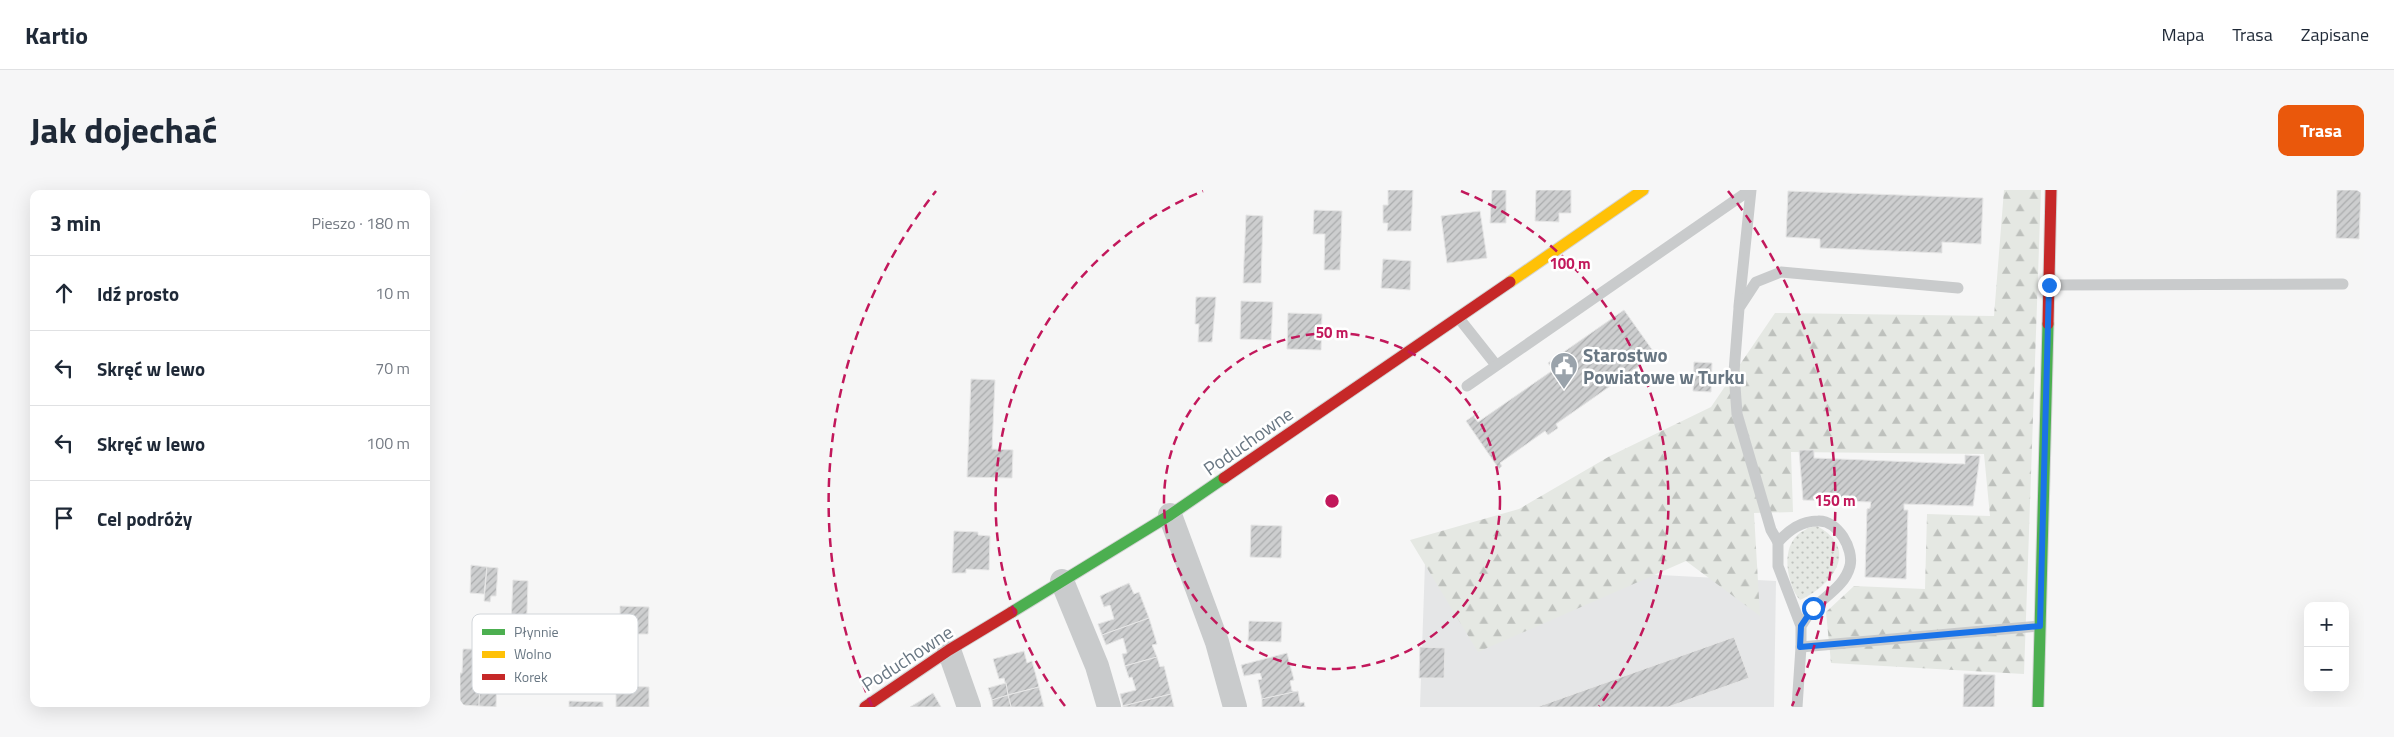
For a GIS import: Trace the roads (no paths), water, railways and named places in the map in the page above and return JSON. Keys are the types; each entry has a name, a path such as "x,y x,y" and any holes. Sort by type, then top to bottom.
{"street":[{"name":"Poduchowne","path":"865,707 950,650 1170,515 1643,190"},
{"path":"2038,707 2051,190"},
{"path":"1170,515 1217,642 1235,707"},
{"path":"1062,581 1098,666 1109,707"},
{"path":"950,650 969,707"}],"lane":[{"path":"1751,190 1734,372 1737,414 1771,530 1778,542 1778,566 1801,626 1797,707"},
{"path":"1467,386 1751,190"},
{"path":"1739,308 1756,282 1781,272 1958,288"},
{"path":"2049,285 2343,284"},
{"path":"1458,317 1496,365"},
{"path":"1778,542 1790,529 1806,522 1820,520 1833,527 1843,536 1849,550 1850,564 1846,578 1813,608 1801,626"},
{"path":"1800,647 2040,626"}],"place":[{"name":"Starostwo Powiatowe w Turku","path":"1564,390"}]}
